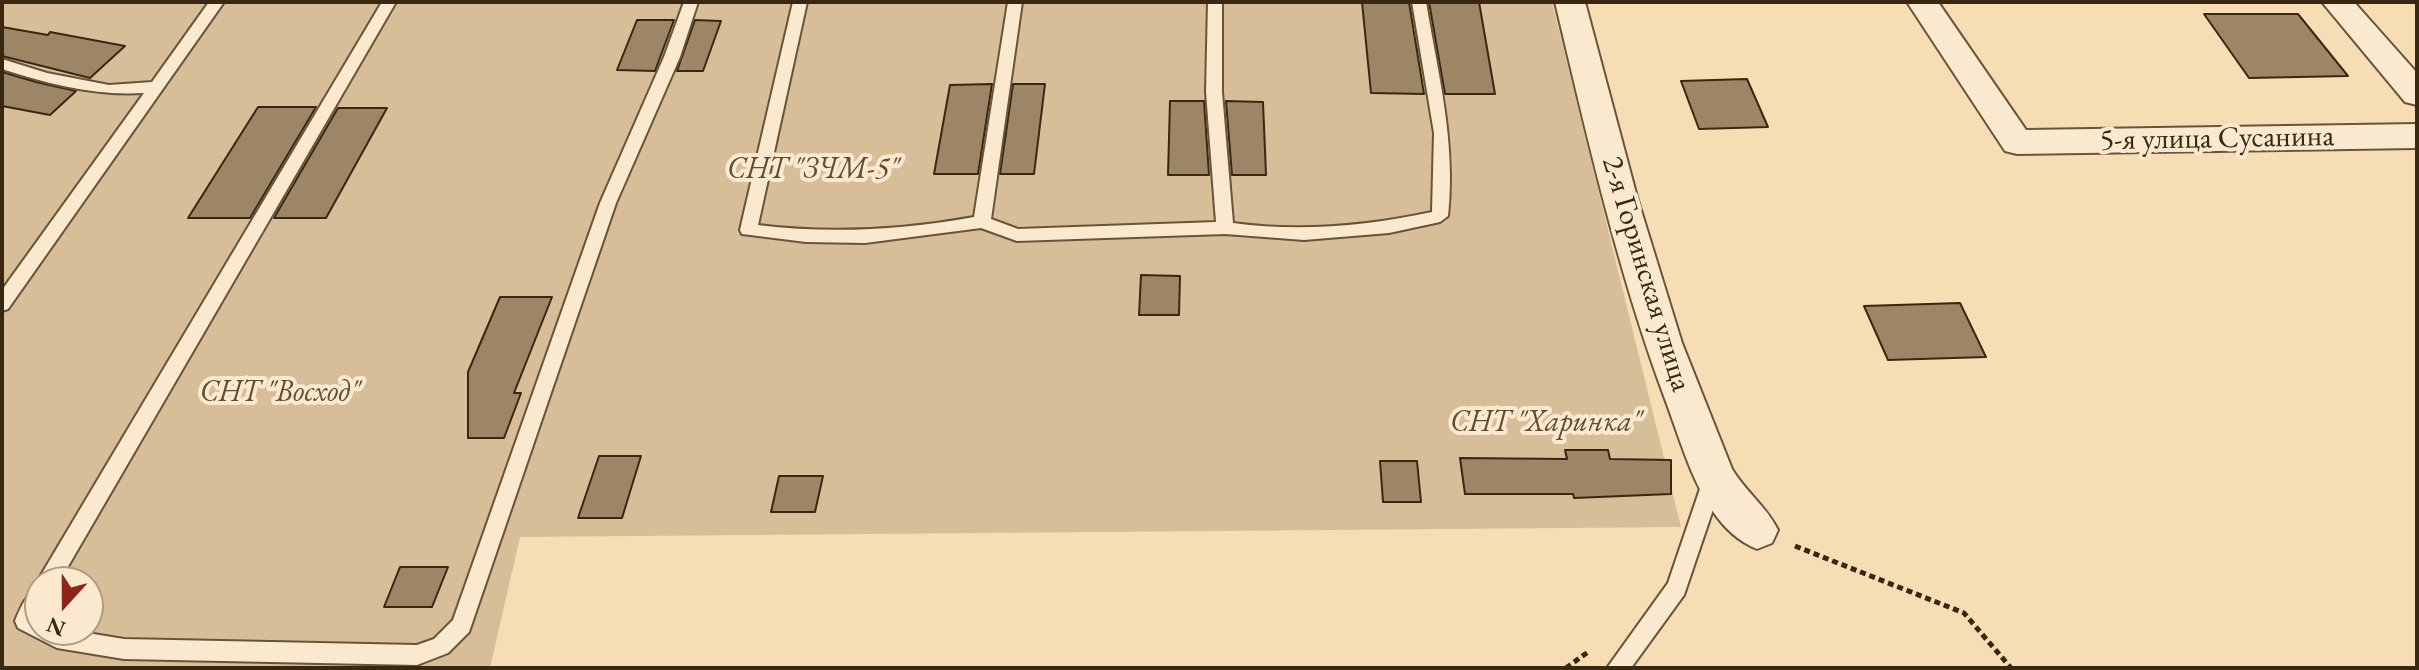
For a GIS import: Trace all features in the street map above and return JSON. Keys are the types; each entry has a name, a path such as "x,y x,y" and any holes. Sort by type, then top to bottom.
{"street":[{"name":"2-я Горинская улица","path":"1570,2 1619,197 1659,328 1714,476 1728,500 1757,530"},
{"name":"5-я улица Сусанина","path":"1922,2 2017,142 2417,136"},
{"path":"2337,2 2417,94"}],"lane":[{"path":"2,304 217,2"},
{"path":"57,566 389,2"},
{"path":"104,646 124,649 417,655 441,646 452,636 462,625 471,591 608,203 672,57 691,2"},
{"path":"800,2 748,230 784,236 837,237 946,229 982,222 1017,235 1225,228 1253,234 1357,230 1405,225 1440,216 1445,140 1419,2"},
{"path":"982,222 1015,2"},
{"path":"1215,2 1214,92 1225,228"},
{"path":"2,64 46,78 109,90 158,87"},
{"path":"1618,668 1677,588 1714,476"}],"path":[{"path":"1757,530 1964,613 2011,668"}],"green space":[{"path":"2,2 1552,2 1681,527 520,537 490,668 2,668"}],"building":[{"path":"1362,2 1409,2 1424,94 1371,93"},
{"path":"1429,2 1479,2 1495,94 1445,94"},
{"path":"2204,14 2298,14 2348,76 2249,78"},
{"path":"637,20 674,20 655,71 617,70"},
{"path":"695,20 721,21 703,71 677,71"},
{"path":"2,27 125,46 90,78 2,56"},
{"path":"2,72 76,91 50,115 2,106"},
{"path":"1747,79 1768,127 1699,129 1681,81"},
{"path":"992,84 978,174 934,174 950,85"},
{"path":"1013,84 1045,84 1034,174 1000,174"},
{"path":"1170,101 1204,101 1209,175 1168,175"},
{"path":"1226,101 1263,102 1266,175 1232,175"},
{"path":"258,107 316,107 250,218 188,218"},
{"path":"338,108 387,108 326,218 274,218"},
{"path":"1141,275 1180,276 1179,315 1139,315"},
{"path":"500,297 552,297 514,393 521,393 504,438 468,438 468,372"},
{"path":"1960,303 1986,357 1888,360 1864,306"},
{"path":"1565,450 1608,450 1610,459 1671,460 1671,494 1574,498 1573,494 1465,494 1460,458 1567,459"},
{"path":"599,456 641,456 622,518 578,518"},
{"path":"1380,461 1417,461 1421,502 1383,502"},
{"path":"779,476 823,476 815,512 771,512"},
{"path":"400,567 448,567 432,607 384,607"}],"park label":[{"name":"СНТ \"ЗЧМ-5\"","path":"813,170"},
{"name":"СНТ \"Восход\"","path":"280,393"},
{"name":"СНТ \"Харинка\"","path":"1546,423"}]}
